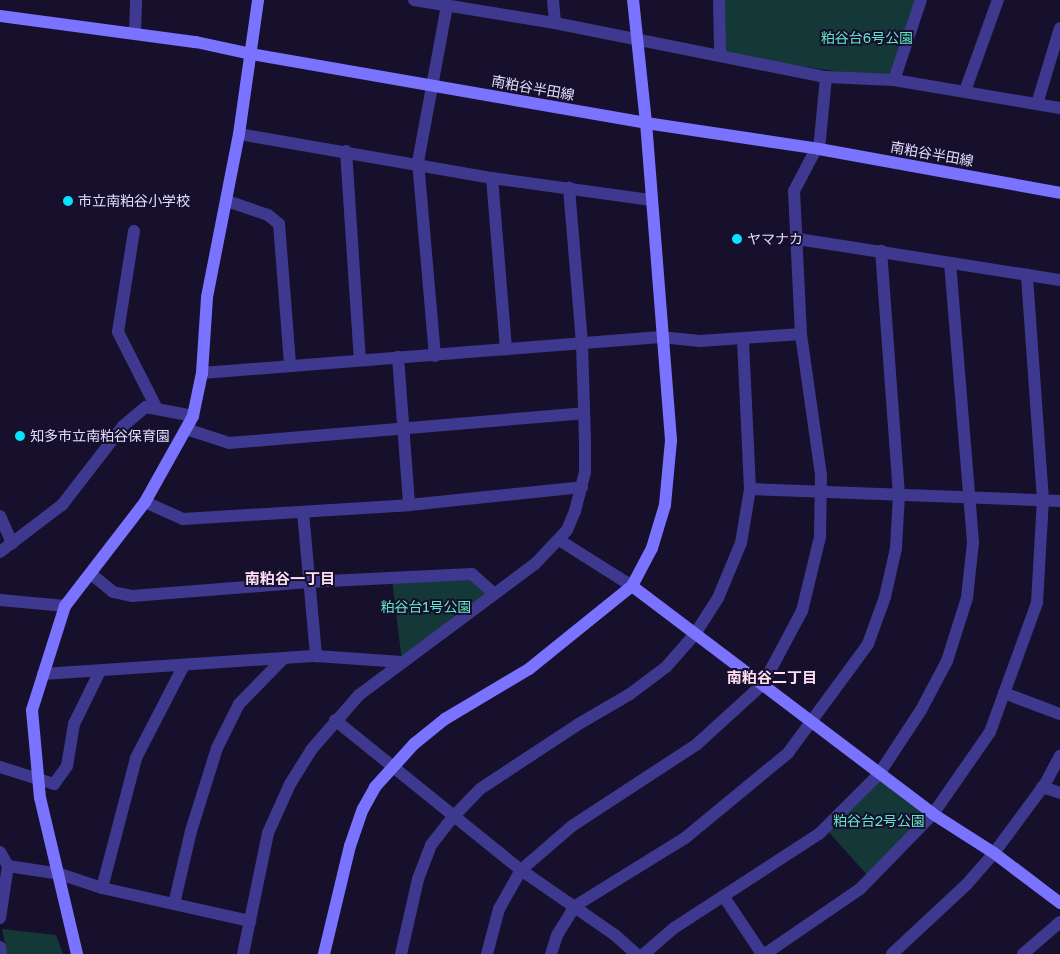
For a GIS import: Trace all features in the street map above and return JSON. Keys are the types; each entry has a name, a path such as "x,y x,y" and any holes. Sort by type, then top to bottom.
{"street":[{"path":"135,33 136,0"},
{"path":"77,954 38,781 32,710 66,606 144,502 192,416 202,373 207,297 239,134 258,0"},
{"path":"414,0 555,23 636,40 720,54 826,77 894,80 1060,108"},
{"path":"553,0 555,23"},
{"path":"324,954 350,846 363,809 375,787 393,765 444,719 529,669 567,641 632,586 652,548 665,505 671,440 661,337 646,123 632,0"},
{"path":"719,0 720,54"},
{"path":"894,80 921,0"},
{"path":"965,91 998,0"},
{"path":"435,356 418,162 447,5"},
{"name":"南粕谷半田線","path":"0,16 135,33 646,123 818,149 1060,193"},
{"path":"1037,104 1060,28"},
{"path":"487,954 499,909 521,870 572,826 696,745 763,684 802,611 820,537 821,493 801,334 798,239 794,191 818,149 826,77"},
{"path":"239,134 418,162 492,178 651,200"},
{"path":"346,151 360,360"},
{"path":"492,178 506,348"},
{"path":"243,954 268,833 294,778 335,720 359,695 535,564 559,540 575,511 585,472 584,413 582,343 569,188"},
{"path":"227,201 268,215 279,224 290,366"},
{"path":"134,231 118,332 157,409"},
{"path":"798,239 1060,280"},
{"path":"551,954 557,935 575,906 685,838 740,796 788,754 868,644 885,597 896,548 899,495 881,251"},
{"path":"644,954 674,928 819,834 879,774 921,710 951,652 969,579 973,542 950,263"},
{"path":"724,897 763,954 860,889 933,814 990,732 1037,603 1042,500 1027,275"},
{"path":"202,373 661,337 700,341 801,334"},
{"path":"401,954 418,879 431,845 454,816 480,789 630,694 666,668 695,634 718,598 741,543 750,489 744,338"},
{"path":"398,357 409,505"},
{"path":"0,552 62,505 123,426 146,407 192,416"},
{"path":"186,429 229,443 584,413"},
{"path":"144,502 183,519 409,505 582,487"},
{"path":"750,489 1060,501"},
{"path":"303,512 316,656"},
{"path":"0,516 12,543"},
{"path":"559,540 632,586 933,814 994,853 1060,903"},
{"path":"91,574 113,592 132,596 308,582 472,574 494,594"},
{"path":"0,600 66,606"},
{"path":"43,674 316,656 402,662"},
{"path":"174,904 191,831 217,748 238,704 284,658"},
{"path":"102,888 136,758 184,665"},
{"path":"0,767 38,781 54,784 67,766 74,724 100,671"},
{"path":"1004,693 1060,714"},
{"path":"335,720 521,870 575,906 636,954"},
{"path":"892,954 968,884 994,853 1042,787 1060,756"},
{"path":"1042,787 1060,793"},
{"path":"0,852 8,866 0,918"},
{"path":"8,866 60,874 102,888 250,921"},
{"path":"1023,954 1060,922"},
{"path":"0,947 1,954"}],"green space":[{"name":"粕谷台6号公園","path":"719,0 921,0 894,80 720,54"},
{"name":"粕谷台1号公園","path":"472,574 494,594 402,662 392,579"},
{"name":"粕谷台2号公園","path":"879,774 933,814 870,878 825,828"},
{"path":"2,929 56,935 63,954 7,954"}],"place":[{"name":"市立南粕谷小学校","path":"68,201"},
{"name":"ヤマナカ","path":"737,239"},
{"name":"知多市立南粕谷保育園","path":"20,436"}],"district":[{"name":"南粕谷一丁目","path":"290,579"},
{"name":"南粕谷二丁目","path":"772,678"}]}
